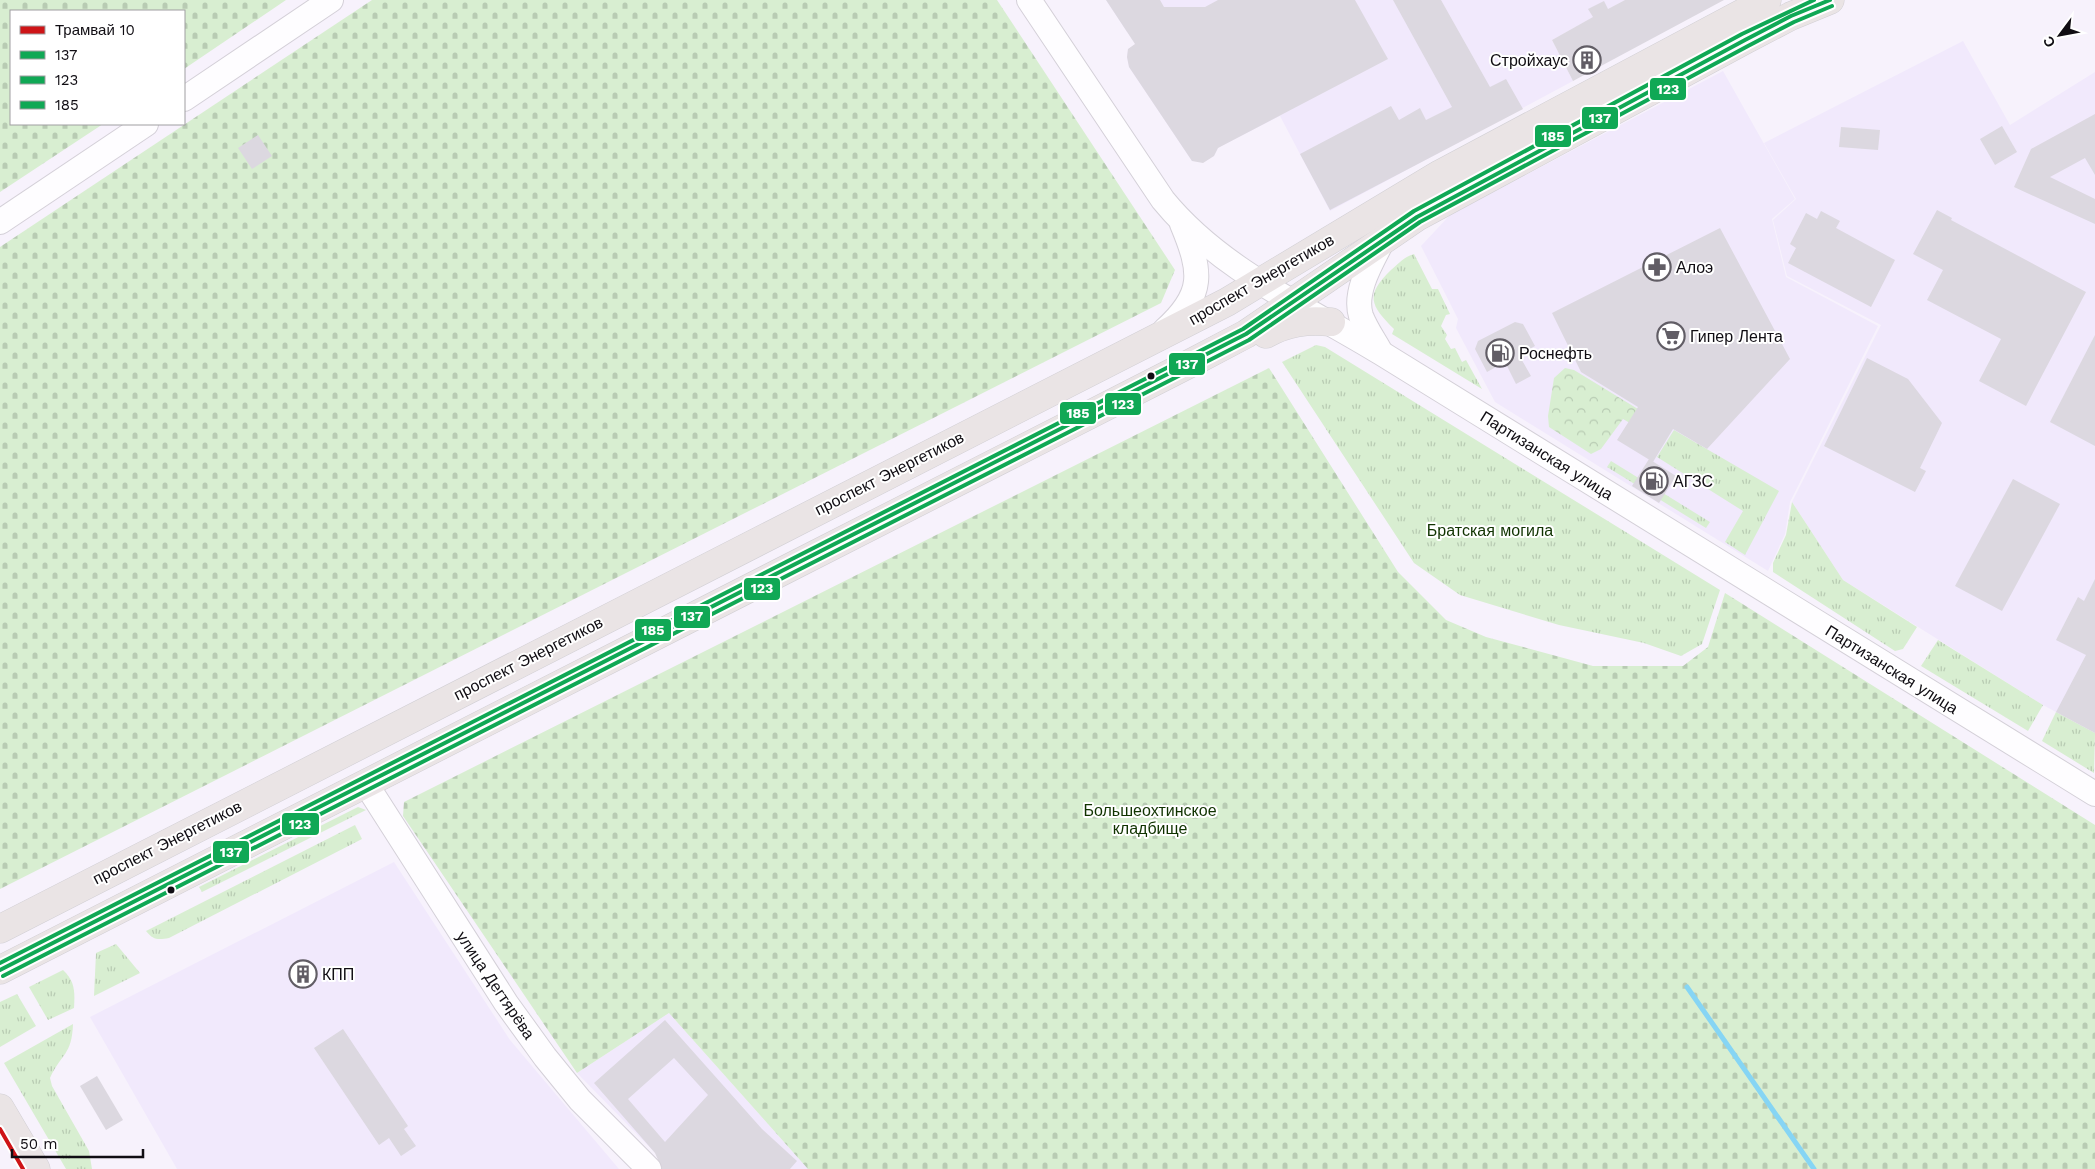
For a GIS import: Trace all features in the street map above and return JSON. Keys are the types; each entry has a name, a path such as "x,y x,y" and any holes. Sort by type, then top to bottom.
{"main road":[{"name":"проспект Энергетиков","path":"0,929 1228,302 1440,174 1767,0"},
{"name":"проспект Энергетиков","path":"0,970 1246,334 1384,238 1496,174 1745,40 1791,16 1830,0"},
{"path":"1189,364 1212,362 1283,325 1309,320 1331,322"},
{"path":"0,1108 36,1169"}],"street":[{"path":"185,98 332,0"},
{"name":"Партизанская улица","path":"1029,0 1163,200 1182,223 1229,262 1293,302 1381,352 2095,794"},
{"path":"0,222 145,125"},
{"path":"1159,336 1191,302 1197,285 1192,247 1182,223"},
{"path":"1381,352 1361,315 1360,302 1363,283 1384,238"},
{"name":"улица Дегтярёва","path":"366,784 506,1003 545,1057 580,1100 649,1169"}],"shaded area":[{"path":"1106,0 1625,0 1552,40 1573,81 1330,211 1280,116 1192,161 1129,67 1128,49 1153,34 1144,21 1127,32"},
{"path":"1963,41 2010,125 2095,72 2095,733 2043,705 1843,580 1792,502 1881,325 1787,276 1773,220 1796,199 1764,143"},
{"path":"1723,71 1795,199 1772,219 1786,277 1878,326 1790,502 1785,534 1768,571 1495,402 1456,328 1458,319 1421,246 1450,215"},
{"path":"394,862 510,1040 619,1169 177,1169 90,1017"},
{"path":"669,1013 808,1169 671,1169 577,1073"}],"green space":[{"path":"0,0 286,0 185,68 185,10 10,10 10,125 101,125 0,192"},
{"path":"372,0 997,0 1175,270 1161,303 0,889 0,247"},
{"path":"1414,254 1432,289 1438,289 1450,314 1446,315 1441,326 1447,335 1445,339 1451,349 1455,348 1462,362 1466,360 1482,389 1392,334 1394,329 1376,306 1374,293 1377,286 1402,260"},
{"name":"Братская могила","path":"1316,345 1325,347 1720,590 1702,644 1681,656 1644,643 1559,625 1460,595 1414,563 1282,362"},
{"name":"Большеохтинское кладбище","path":"1269,368 1398,572 1446,620 1486,637 1593,666 1683,666 1708,647 1725,593 2095,825 2095,1169 808,1169 669,1013 577,1073 403,816 404,802"},
{"path":"1565,368 1574,370 1669,428 1657,439 1623,419 1601,449 1591,454 1549,427 1548,416 1554,378"},
{"path":"1674,430 1779,491 1745,555 1725,542 1743,511 1657,457"},
{"path":"1611,461 1710,522 1706,528 1607,467"},
{"path":"1792,502 1843,580 1917,627 1903,649 1895,651 1773,572 1773,563 1786,535"},
{"path":"1938,640 2043,705 2028,731 1921,666"},
{"path":"2056,712 2095,733 2094,773 2042,741"},
{"path":"358,807 366,810 202,892 199,887"},
{"path":"355,825 362,839 169,938 156,939 146,931"},
{"path":"116,944 140,973 94,996 96,953"},
{"path":"63,970 72,983 74,1008 48,1020 29,987"},
{"path":"17,994 36,1026 0,1047 0,1002"},
{"path":"73,1024 71,1042 50,1078 52,1086 89,1151 92,1169 66,1169 4,1063"}],"building":[{"path":"1106,0 1160,0 1164,7 1205,7 1218,0 1355,0 1388,59 1218,148 1214,156 1203,163 1192,161 1129,67 1128,49 1135,44"},
{"path":"1393,0 1441,0 1490,87 1506,79 1523,109 1330,210 1300,154 1391,106 1399,120 1420,108 1426,120 1452,107"},
{"name":"Стройхаус","path":"1625,0 1724,0 1573,81 1552,40 1593,17 1588,9 1604,1 1608,9"},
{"path":"2095,114 2095,175 2085,158 2050,177 2095,199 2095,224 2014,187 2031,149"},
{"path":"2002,126 2017,152 1995,165 1980,139"},
{"path":"1841,127 1880,130 1878,150 1839,147"},
{"path":"258,135 272,156 252,169 238,148"},
{"path":"1937,210 1952,218 1951,220 2086,292 2026,406 1979,381 2001,339 1927,300 1943,270 1913,254"},
{"path":"1821,211 1840,221 1836,228 1895,260 1871,307 1788,263 1796,248 1790,244 1806,213 1817,219"},
{"name":"Гипер Лента","path":"1720,228 1790,359 1707,449 1673,429 1653,462 1617,440 1638,407 1581,372 1552,313"},
{"name":"Роснефть","path":"1515,322 1523,324 1535,346 1519,355 1531,376 1516,384 1505,362 1487,372 1475,349 1478,341"},
{"path":"2095,335 2095,446 2050,422"},
{"path":"1867,358 1908,379 1942,423 1920,468 1926,471 1915,492 1824,446"},
{"name":"АГЗС","path":"1649,459 1676,476 1659,503 1632,486"},
{"path":"2013,479 2060,504 2002,611 1955,586"},
{"path":"2095,579 2095,733 2056,712 2086,655 2056,640 2078,597 2084,601"},
{"path":"665,1020 762,1129 797,1161 790,1169 662,1169 655,1153 594,1083","holes":["674,1058 708,1095 665,1142 628,1099"]},
{"path":"343,1029 408,1126 404,1129 416,1146 401,1156 389,1138 379,1145 314,1048"},
{"path":"97,1076 123,1120 106,1130 80,1086"}],"waterway":[{"path":"1687,987 1814,1169"}],"tram line":[{"name":"10","path":"0,1129 23,1169"}],"transit line":[{"name":"185","path":"0,963 1243,329 1414,211 1742,34 1814,0"},
{"name":"137","path":"0,970 1246,334 1417,217 1745,40 1791,16 1830,0"},
{"name":"123","path":"3,976 1249,340 1420,222 1748,46 1794,22 1832,6"}],"place":[{"name":"Стройхаус","path":"1587,60"},
{"name":"Алоэ","path":"1657,267"},
{"name":"Гипер Лента","path":"1671,336"},
{"name":"Роснефть","path":"1500,353"},
{"name":"АГЗС","path":"1654,481"},
{"name":"КПП","path":"303,974"}]}
